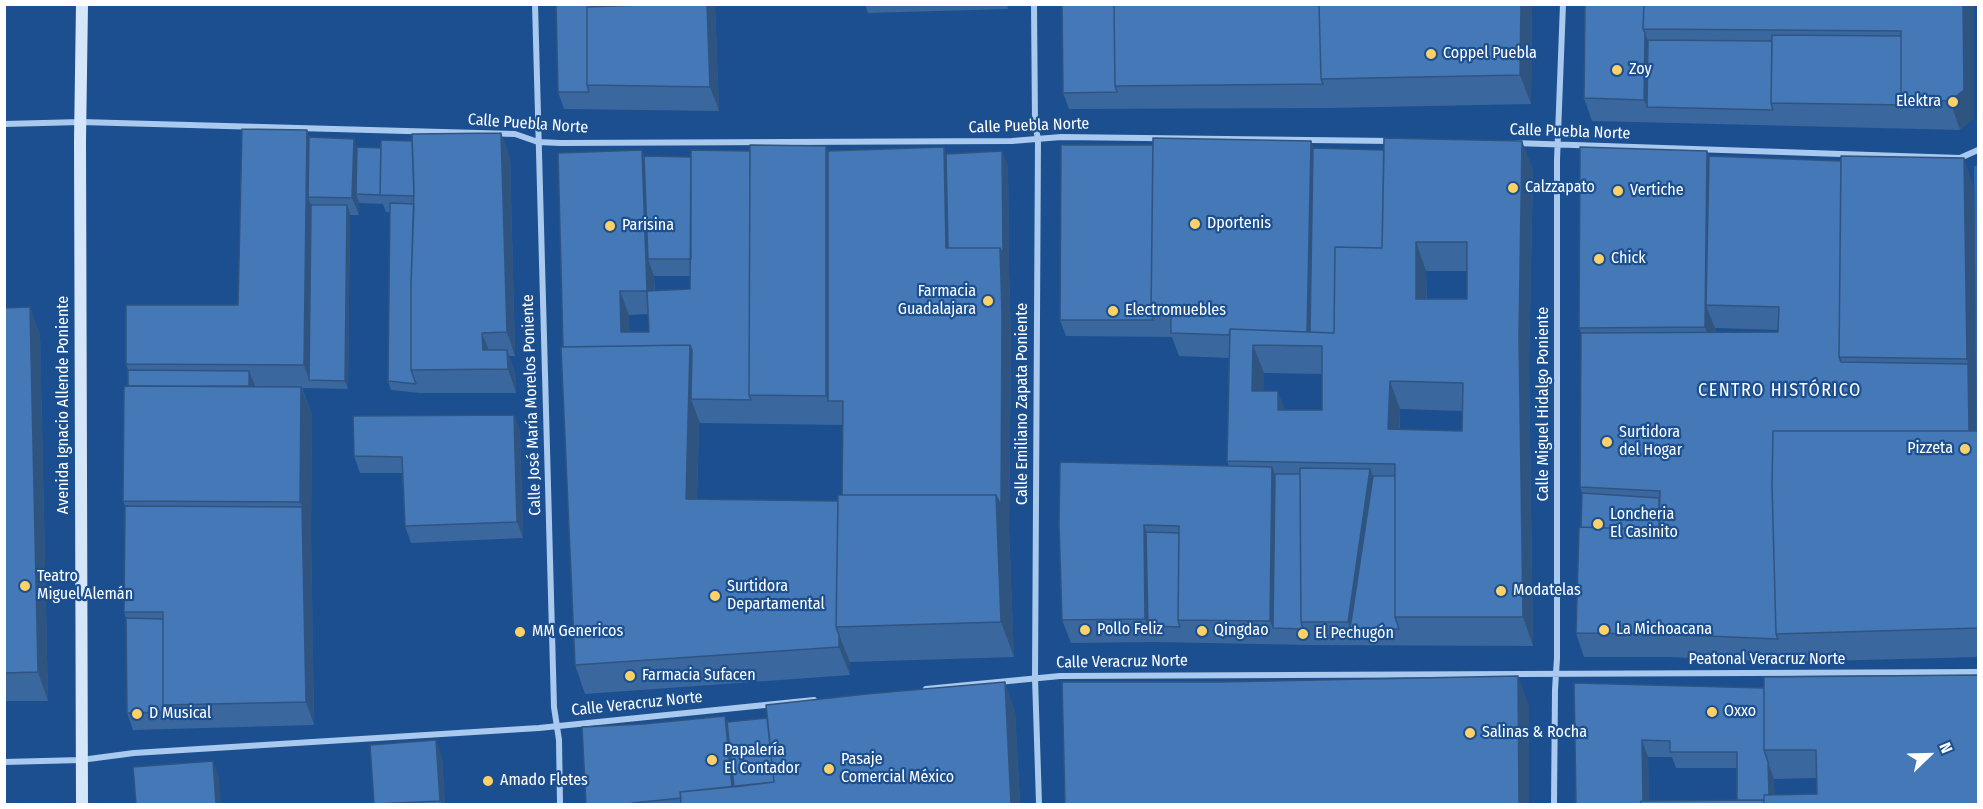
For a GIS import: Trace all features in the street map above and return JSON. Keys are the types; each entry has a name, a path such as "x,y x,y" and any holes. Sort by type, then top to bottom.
{"main road":[{"name":"Avenida Ignacio Allende Poniente","path":"82,4 82,804"}],"street":[{"name":"Calle José María Morelos Poniente","path":"535,4 554,707 557,725 560,804"},
{"name":"Calle Emiliano Zapata Poniente","path":"1034,4 1035,124 1038,139 1035,678 1039,804"},
{"name":"Calle Miguel Hidalgo Poniente","path":"1554,804 1558,145 1563,4"},
{"name":"Calle Puebla Norte","path":"4,124 81,122 515,134 538,142 1000,141 1060,137 1400,141"},
{"name":"Calle Puebla Norte","path":"1506,143 1960,158 1978,150"},
{"name":"Peatonal Veracruz Norte","path":"1556,673 1978,672"},
{"name":"Calle Veracruz Norte","path":"917,690 1072,676 1556,673"},
{"name":"Calle Veracruz Norte","path":"4,762 81,760 134,753 539,728 823,699"}],"shaded area":[{"path":"1974,166 1978,166 1978,460 1977,460"}],"building":[{"path":"556,4 611,4 611,6 587,7 587,85 589,92 558,92"},
{"path":"707,4 710,87 587,85 587,7"},
{"path":"1062,4 1114,4 1117,92 1063,93"},
{"path":"1114,4 1319,4 1323,84 1115,86"},
{"name":"Coppel Puebla","path":"1319,4 1521,4 1520,75 1321,79"},
{"path":"1585,4 1644,4 1644,100 1584,98"},
{"path":"1644,4 1963,4 1964,90 1950,101 1901,100 1901,31 1643,29"},
{"path":"1772,35 1901,36 1901,100 1903,105 1771,103"},
{"path":"1648,40 1772,41 1771,103 1773,110 1647,107"},
{"path":"242,129 307,130 304,365 126,364 126,305 238,305"},
{"path":"501,133 507,332 482,333 483,350 507,350 508,369 411,370 414,190 412,134"},
{"path":"309,137 354,139 352,198 308,197"},
{"path":"1153,138 1311,141 1307,332 1230,329 1229,335 1171,333 1171,314 1151,313"},
{"path":"1384,138 1522,141 1519,337 1523,617 1395,617 1395,464 1227,461 1230,329 1334,333 1335,247 1382,248","holes":["1416,242 1467,242 1467,299 1416,299","1253,345 1322,346 1322,410 1278,410 1278,391 1252,391","1390,381 1463,383 1462,431 1388,429"]},
{"path":"381,140 412,141 414,196 380,195"},
{"path":"750,145 826,146 826,396 749,395"},
{"path":"1061,145 1153,145 1151,313 1153,320 1060,320"},
{"path":"357,147 381,148 380,195 356,194"},
{"path":"944,147 946,248 1000,248 1001,506 996,495 842,495 843,401 828,401 828,151"},
{"path":"1580,147 1707,151 1705,327 1579,328"},
{"path":"1313,148 1384,150 1382,248 1335,247 1334,333 1310,332"},
{"path":"642,150 647,291 690,289 691,150 750,151 749,395 751,400 691,399 692,350 690,345 563,347 558,153","holes":["620,291 647,291 649,332 621,332"]},
{"path":"1002,151 1003,254 1000,248 948,248 946,154"},
{"path":"644,156 691,157 691,259 648,259"},
{"path":"1709,156 1841,161 1839,357 1841,362 1968,364 1969,431 1773,431 1772,486 1776,634 1778,639 1576,633 1579,527 1659,530 1660,491 1580,487 1581,333 1778,332 1779,307 1706,305"},
{"path":"1841,156 1964,158 1967,359 1839,357"},
{"path":"390,203 414,204 411,370 416,384 388,381"},
{"path":"311,205 347,205 345,381 309,380"},
{"path":"30,307 38,672 4,673 4,308"},
{"name":"Surtidora Departamental","path":"690,345 686,499 838,501 836,627 839,647 575,665 561,347"},
{"path":"128,370 249,371 249,386 128,386"},
{"path":"124,386 301,387 300,502 123,501"},
{"path":"514,415 517,522 405,526 402,457 354,456 353,416"},
{"path":"1773,431 1978,431 1978,628 1776,634 1772,486"},
{"path":"1060,462 1272,467 1270,621 1178,620 1179,526 1144,525 1145,619 1062,620"},
{"path":"1300,468 1370,469 1348,622 1301,622"},
{"path":"1275,474 1300,474 1301,622 1303,629 1273,628"},
{"path":"1373,476 1395,476 1395,617 1399,629 1350,629"},
{"path":"1582,493 1659,498 1659,530 1581,527"},
{"path":"838,495 996,495 1001,622 836,627"},
{"path":"125,506 302,507 306,702 163,705 163,612 124,612"},
{"path":"1146,532 1179,533 1178,620 1180,627 1148,626"},
{"path":"126,618 163,619 163,705 166,712 127,713"},
{"path":"1978,675 1978,804 1764,804 1764,795 1817,794 1816,750 1764,750 1764,677"},
{"path":"1518,676 1519,804 1065,804 1062,682 1219,682"},
{"path":"1005,682 1011,804 681,804 680,792 774,782 766,705"},
{"path":"1574,683 1764,688 1764,750 1768,762 1769,795 1764,795 1764,800 1737,800 1737,752 1670,752 1670,741 1642,740 1643,801 1641,804 1576,804"},
{"path":"725,716 732,787 680,792 681,798 632,804 586,804 582,727"},
{"path":"767,718 774,782 734,787 727,722"},
{"path":"436,740 440,801 374,804 370,745"},
{"path":"213,761 216,804 136,804 133,767"},
{"path":"1764,800 1764,804 1641,804 1641,801"}],"place":[{"name":"Coppel Puebla","path":"1431,54"},
{"name":"Zoy","path":"1617,70"},
{"name":"Elektra","path":"1953,102"},
{"name":"Calzzapato","path":"1513,188"},
{"name":"Vertiche","path":"1618,191"},
{"name":"Dportenis","path":"1195,224"},
{"name":"Parisina","path":"610,226"},
{"name":"Chick","path":"1599,259"},
{"name":"Farmacia Guadalajara","path":"988,301"},
{"name":"Electromuebles","path":"1113,311"},
{"name":"Surtidora del Hogar","path":"1607,442"},
{"name":"Pizzeta","path":"1965,449"},
{"name":"Loncheria El Casinito","path":"1598,524"},
{"name":"Teatro Miguel Alemán","path":"25,586"},
{"name":"Modatelas","path":"1501,591"},
{"name":"Surtidora Departamental","path":"715,596"},
{"name":"Pollo Feliz","path":"1085,630"},
{"name":"La Michoacana","path":"1604,630"},
{"name":"Qingdao","path":"1202,631"},
{"name":"MM Genericos","path":"520,632"},
{"name":"El Pechugón","path":"1303,634"},
{"name":"Farmacia Sufacen","path":"630,676"},
{"name":"Oxxo","path":"1712,712"},
{"name":"D Musical","path":"137,714"},
{"name":"Salinas & Rocha","path":"1470,733"},
{"name":"Papalería El Contador","path":"712,760"},
{"name":"Pasaje Comercial México","path":"829,769"},
{"name":"Amado Fletes","path":"488,781"}],"district":[{"name":"CENTRO HISTÓRICO","path":"1780,391"}]}
